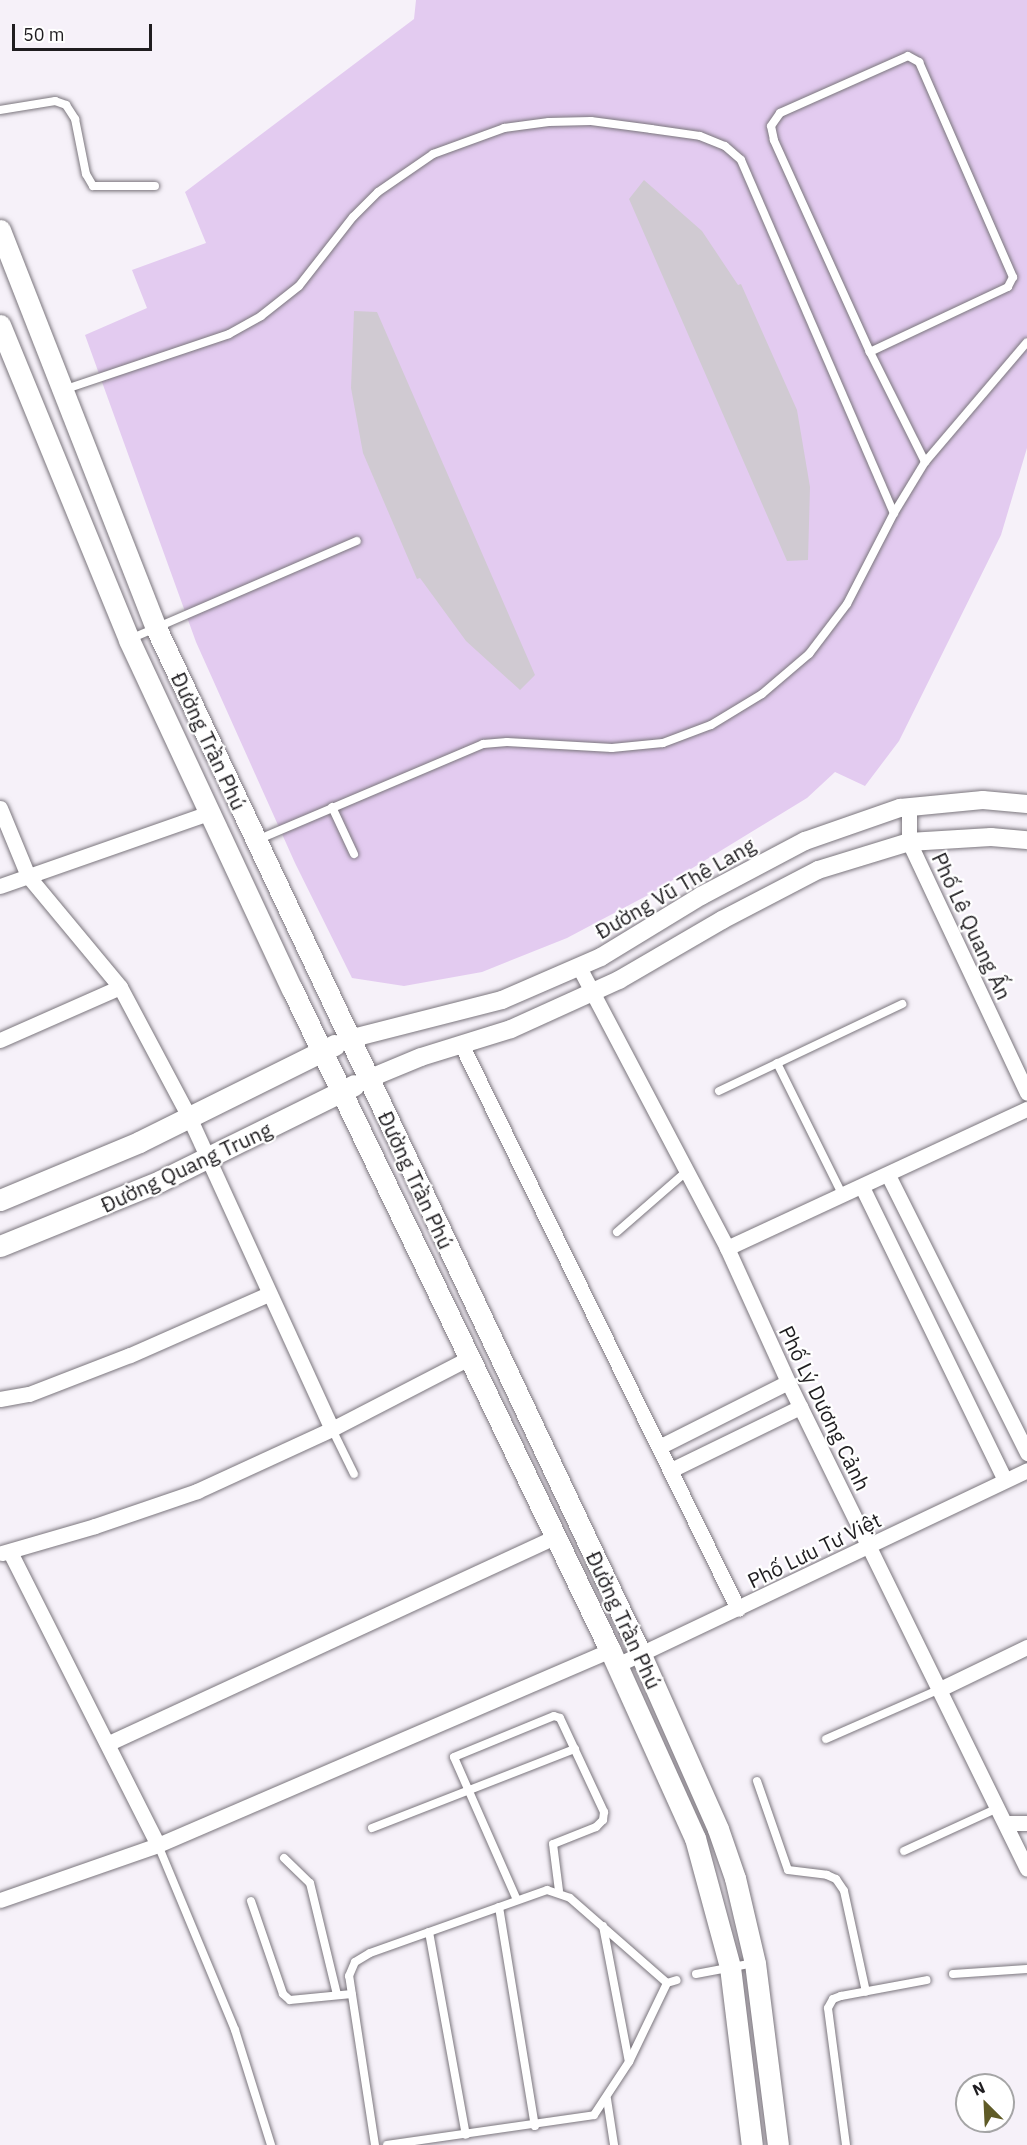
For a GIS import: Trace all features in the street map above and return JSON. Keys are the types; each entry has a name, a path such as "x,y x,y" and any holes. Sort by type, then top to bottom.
{"main road":[{"name":"Đường Trần Phú","path":"0,230 60,391 156,627 641,1655 718,1829 735,1878 755,1963 778,2145"},
{"name":"Đường Trần Phú","path":"0,325 129,640 208,813 614,1657 695,1838 730,1966 752,2145"},
{"name":"Đường Quang Trung","path":"0,1200 68,1174 349,1039"},
{"name":"Đường Quang Trung","path":"0,1246 82,1215 208,1158 368,1079"}],"street":[{"name":"Đường Vũ Thê Lang","path":"349,1039 502,1000 579,967 805,841 909,807 983,800 1027,804"},
{"name":"Phố Lê Quang Ấn","path":"909,807 909,842 1027,1093"},
{"path":"0,808 28,876 120,987 189,1117 268,1294 332,1429"},
{"path":"0,886 208,813"},
{"path":"368,1079 461,1044 511,1029 592,993 818,870 909,842 991,837 1027,840"},
{"name":"Phố Lý Dương Cảnh","path":"579,967 688,1170 727,1248 800,1407 1007,1823 1027,1869"},
{"path":"0,1040 120,987"},
{"path":"461,1044 738,1609"},
{"path":"727,1248 1027,1109"},
{"path":"888,1174 1027,1453"},
{"path":"862,1187 1005,1480"},
{"path":"0,1399 29,1394 130,1355 268,1294"},
{"path":"158,1845 109,1743 5,1552 197,1491 332,1429 471,1357"},
{"path":"659,1447 788,1382"},
{"path":"671,1470 800,1407"},
{"name":"Phố Lưu Tư Việt","path":"0,1900 158,1845 614,1657 641,1655 1027,1470"},
{"path":"109,1743 556,1536"},
{"path":"940,1689 1027,1647"},
{"path":"1007,1823 1027,1823"}],"lane":[{"path":"870,352 1008,287 1013,277 920,62 908,56 786,110 775,118 771,126 774,140 870,352 925,462"},
{"path":"0,110 55,101 66,105 75,119 86,174 93,186 155,186"},
{"path":"60,391 229,334 261,316 299,286 353,217 378,192 433,154 504,128 549,122 591,121 660,130 700,136 725,146 741,160 894,513"},
{"path":"255,840 483,744 622,747 663,743 711,725 762,694 809,654 847,604 894,513 925,462 1027,342"},
{"path":"129,640 357,541"},
{"path":"332,807 354,854"},
{"path":"719,1091 902,1004"},
{"path":"777,1063 843,1196"},
{"path":"617,1232 688,1170"},
{"path":"332,1429 354,1474"},
{"path":"826,1739 940,1689"},
{"path":"517,1900 456,1766 454,1756 555,1716 561,1718 604,1812 603,1820 553,1844 559,1891"},
{"path":"372,1828 575,1749"},
{"path":"757,1781 788,1870 827,1875 836,1879 844,1891 866,1992"},
{"path":"904,1851 998,1808"},
{"path":"158,1845 235,2030 272,2145"},
{"path":"284,1858 310,1883 337,1995"},
{"path":"375,2145 349,1976 355,1962 429,1932 547,1890 559,1891 603,1926 667,1983"},
{"path":"251,1901 283,1994 290,2000 352,1994"},
{"path":"499,1907 536,2126"},
{"path":"603,1926 629,2062"},
{"path":"429,1932 466,2135"},
{"path":"696,1974 755,1963"},
{"path":"953,1974 1027,1969"},
{"path":"387,2145 536,2126 594,2115 629,2062 667,1983 677,1980"},
{"path":"846,2145 849,2141 828,2008 833,1999 927,1980"},
{"path":"606,2099 614,2145"}],"shaded area":[{"path":"416,0 1027,0 1027,448 1001,535 899,741 865,786 835,772 807,798 650,894 567,938 482,972 404,986 352,978 295,863 196,642 85,335 147,308 132,270 206,243 185,192 414,19"}],"building":[{"path":"644,180 702,231 738,285 741,284 797,410 810,487 808,560 787,561 629,199"},
{"path":"354,311 377,312 535,675 520,690 466,641 420,578 417,579 363,453 351,388"}]}
